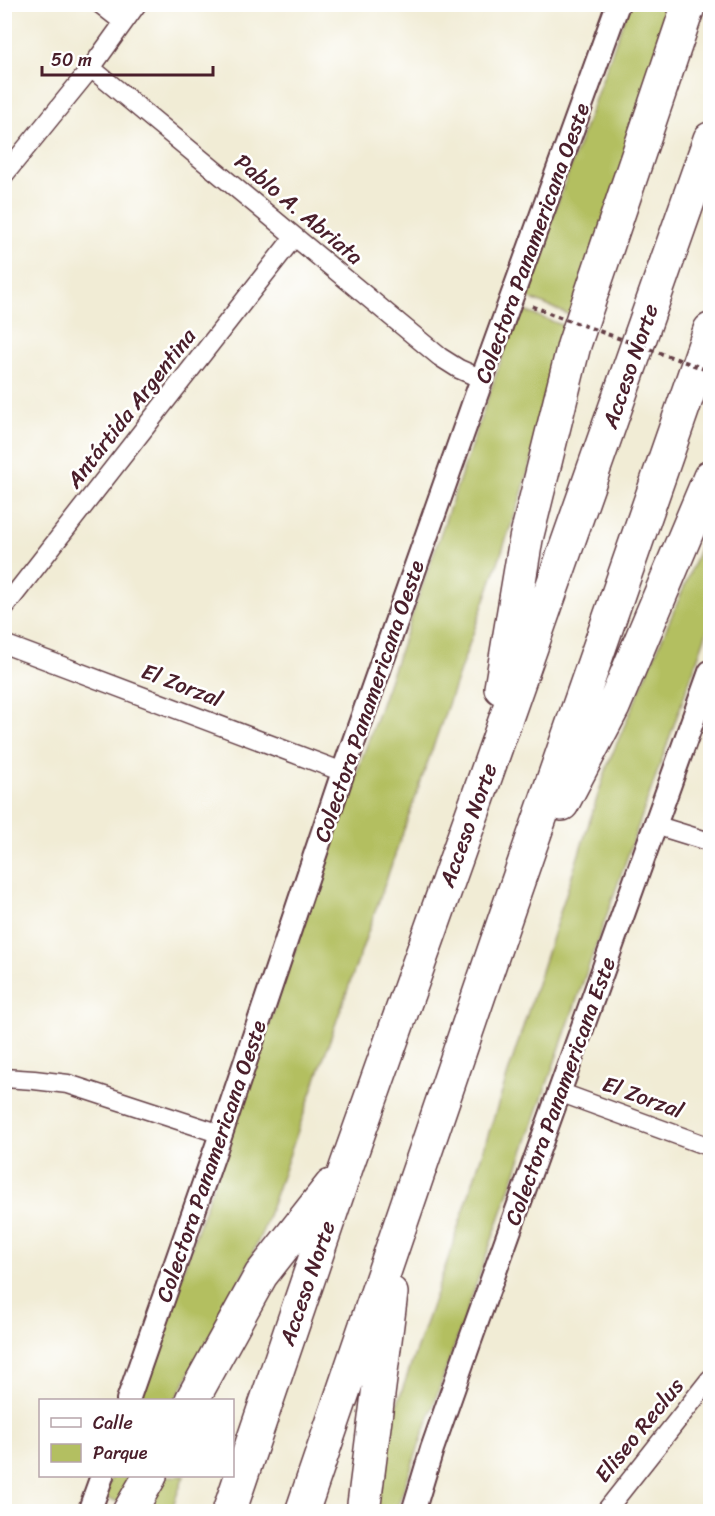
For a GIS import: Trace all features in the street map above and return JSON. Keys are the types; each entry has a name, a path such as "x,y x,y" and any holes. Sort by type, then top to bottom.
{"highway":[{"path":"486,775 526,539 574,345 689,4"},
{"name":"Acceso Norte","path":"229,1512 347,1165 711,139"},
{"path":"302,1512 508,907 711,330"},
{"path":"508,907 613,707 711,477"},
{"path":"193,1399 261,1275 347,1165"},
{"path":"363,1512 399,1229"},
{"path":"129,1512 149,1477"}],"street":[{"path":"100,4 123,22"},
{"path":"4,175 91,68 137,4"},
{"name":"Colectora Panamericana Oeste","path":"129,1399 343,772 618,4"},
{"name":"Pablo A. Abriata","path":"91,68 440,357 459,369 482,379"},
{"name":"Antártida Argentina","path":"4,608 294,237"},
{"name":"El Zorzal","path":"4,644 343,772"},
{"name":"Colectora Panamericana Este","path":"413,1512 443,1417 711,672"},
{"path":"655,825 711,842"},
{"path":"4,1078 68,1084 221,1134"},
{"name":"El Zorzal","path":"559,1092 711,1147"},
{"name":"Eliseo Reclus","path":"605,1512 711,1379"},
{"path":"89,1512 102,1477"}],"path":[{"path":"512,298 711,371"}],"green space":[{"path":"629,5 680,5 577,318 524,296"},
{"path":"519,309 570,328 520,500 263,1230 243,1275 176,1399 138,1399"},
{"path":"710,520 710,623 396,1511 372,1512 378,1459 448,1259 608,764 688,578"},
{"path":"112,1477 133,1477 120,1502 104,1498"},
{"path":"161,1477 184,1477 171,1511 141,1512"}]}
